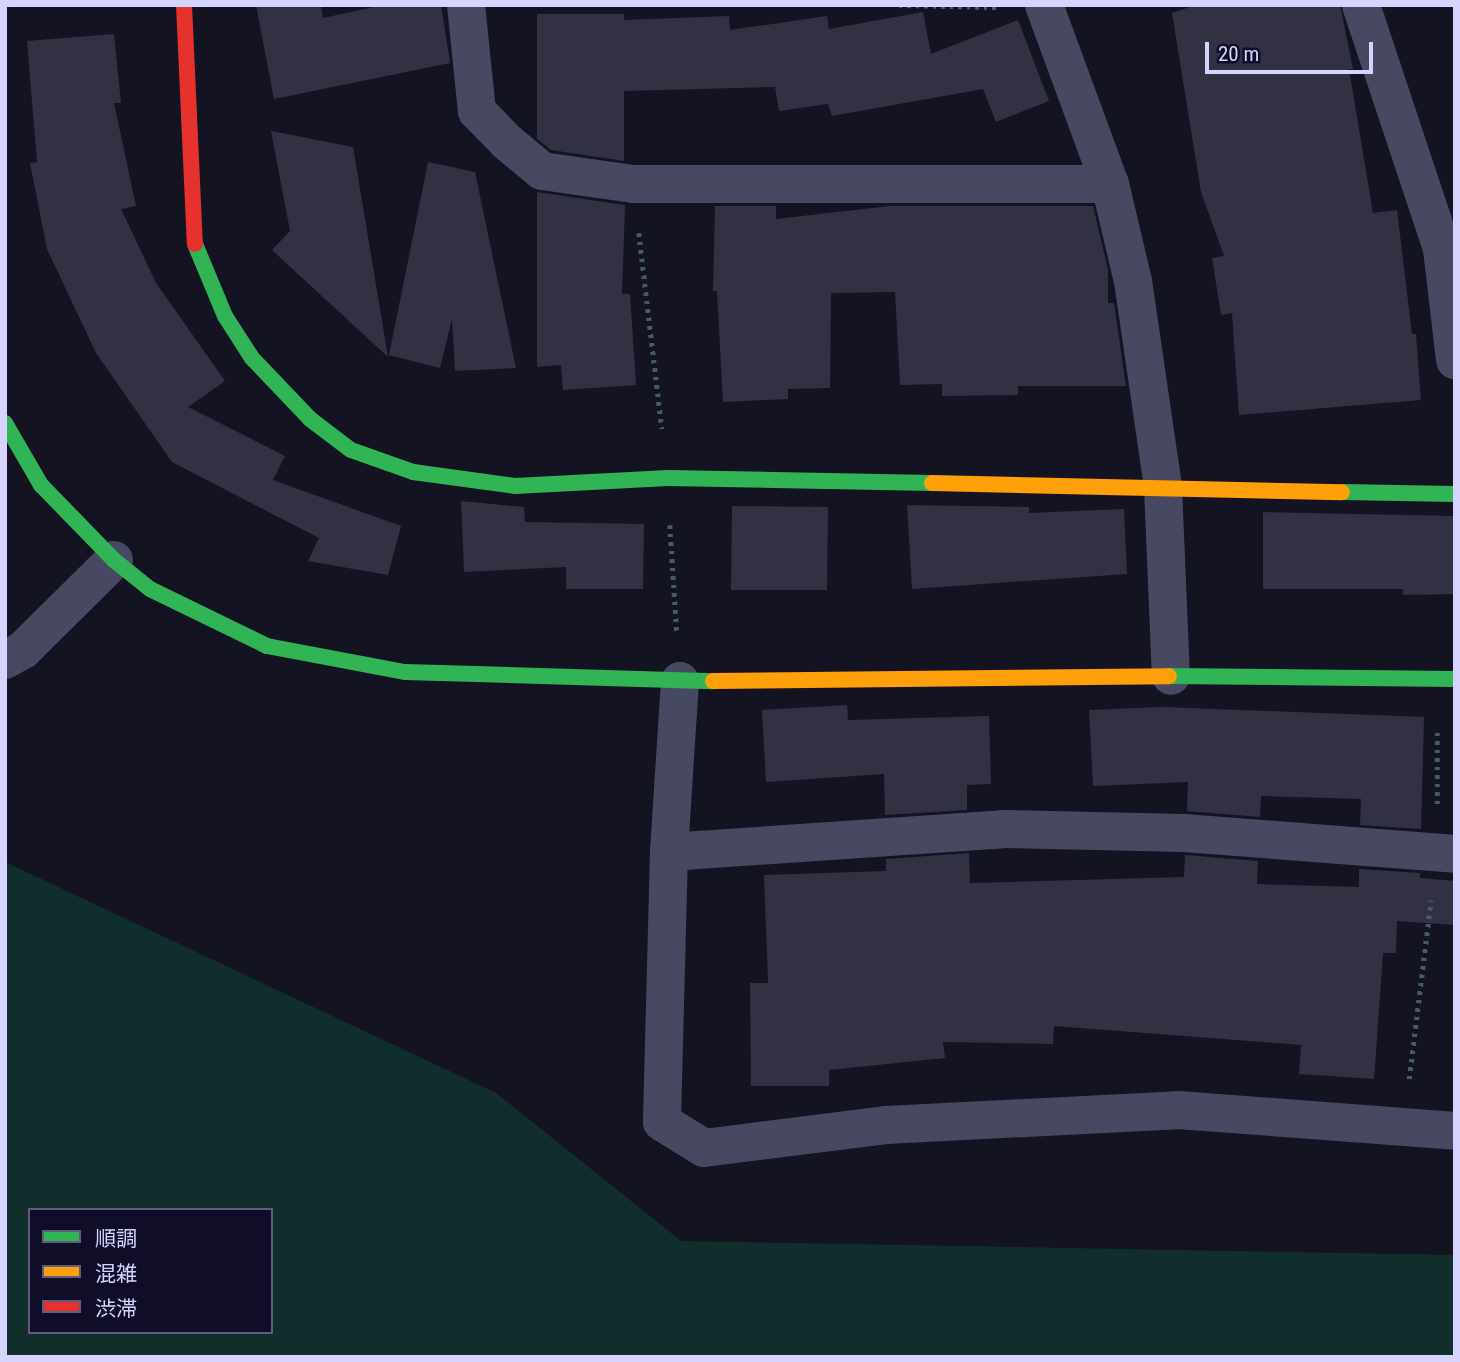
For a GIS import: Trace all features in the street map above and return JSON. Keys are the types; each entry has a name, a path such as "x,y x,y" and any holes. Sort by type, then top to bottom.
{"street":[{"path":"184,5 193,239 207,279 225,316 252,358 310,419 351,450 413,472 515,486 667,478 1455,494"},
{"path":"466,5 477,111 507,142 542,171 633,184 1110,184"},
{"path":"1361,5 1442,249 1455,360"},
{"path":"1045,6 1110,184 1133,281 1163,487 1171,676"},
{"path":"5,423 41,485 114,560 150,589 267,646 405,672 680,681 1171,676 1455,679"},
{"path":"5,660 23,650 114,560"},
{"path":"680,681 669,852 662,1122 704,1148 886,1125 1178,1111 1455,1131"},
{"path":"669,852 1003,829 1184,833 1455,854"}],"path":[{"path":"899,5 1045,6"}],"green space":[{"path":"5,862 496,1093 681,1241 1455,1255 1455,1357 5,1357"}],"building":[{"path":"256,5 321,5 323,18 383,5 441,5 450,63 274,99"},
{"path":"1196,5 1340,5 1353,69 1349,69 1373,213 1397,210 1412,334 1416,334 1421,400 1239,415 1232,313 1221,315 1212,258 1224,256 1201,192 1172,13"},
{"path":"923,12 931,54 1018,20 1049,101 996,122 983,89 832,116 828,104 779,111 775,87 624,91 624,161 551,150 537,139 537,14 624,14 624,20 729,16 730,30 827,16 829,29"},
{"path":"114,34 121,103 114,103 136,206 121,209 156,283 225,381 188,407 285,456 273,480 401,526 388,575 308,561 319,538 172,462 96,353 47,249 30,163 37,162 27,41"},
{"path":"271,131 353,147 388,357 272,250 290,231"},
{"path":"428,162 475,172 516,368 455,371 452,319 440,368 389,355"},
{"path":"537,192 625,205 622,294 630,294 636,385 563,390 561,365 537,367"},
{"path":"715,206 776,206 776,219 890,206 1093,206 1108,269 1108,303 1114,303 1126,386 1018,386 1018,395 942,396 942,384 900,385 895,292 831,293 830,388 788,389 788,399 723,402 717,291 713,291"},
{"path":"461,501 524,507 525,522 644,524 643,589 566,589 566,567 464,572"},
{"path":"907,505 1029,507 1029,513 1124,509 1127,574 912,589"},
{"path":"732,506 828,507 827,590 731,590"},
{"path":"1263,512 1455,516 1455,594 1403,595 1403,589 1263,589"},
{"path":"847,705 848,720 989,716 991,784 967,785 967,810 885,815 884,774 766,782 762,710"},
{"path":"1163,707 1424,717 1421,829 1360,825 1361,799 1261,796 1260,817 1187,811 1188,782 1093,786 1089,710"},
{"path":"969,853 970,883 1184,877 1185,855 1258,861 1257,884 1359,887 1359,869 1420,873 1420,878 1455,881 1455,925 1397,921 1396,953 1383,953 1374,1079 1299,1074 1301,1045 1054,1026 1053,1044 943,1042 945,1058 829,1070 829,1086 751,1086 750,983 768,983 764,875 886,871 886,859"}],"traffic: fast":[{"path":"195,244 225,316 252,358 310,419 351,450 413,472 515,486 668,478 932,483"},
{"path":"5,423 41,485 114,560 150,589 267,646 405,672 713,681"},
{"path":"1342,492 1455,494"},
{"path":"1169,676 1455,679"}],"traffic: slow":[{"path":"932,483 1342,492"},
{"path":"713,681 1169,676"}],"traffic: jam":[{"path":"184,5 195,244"}]}
